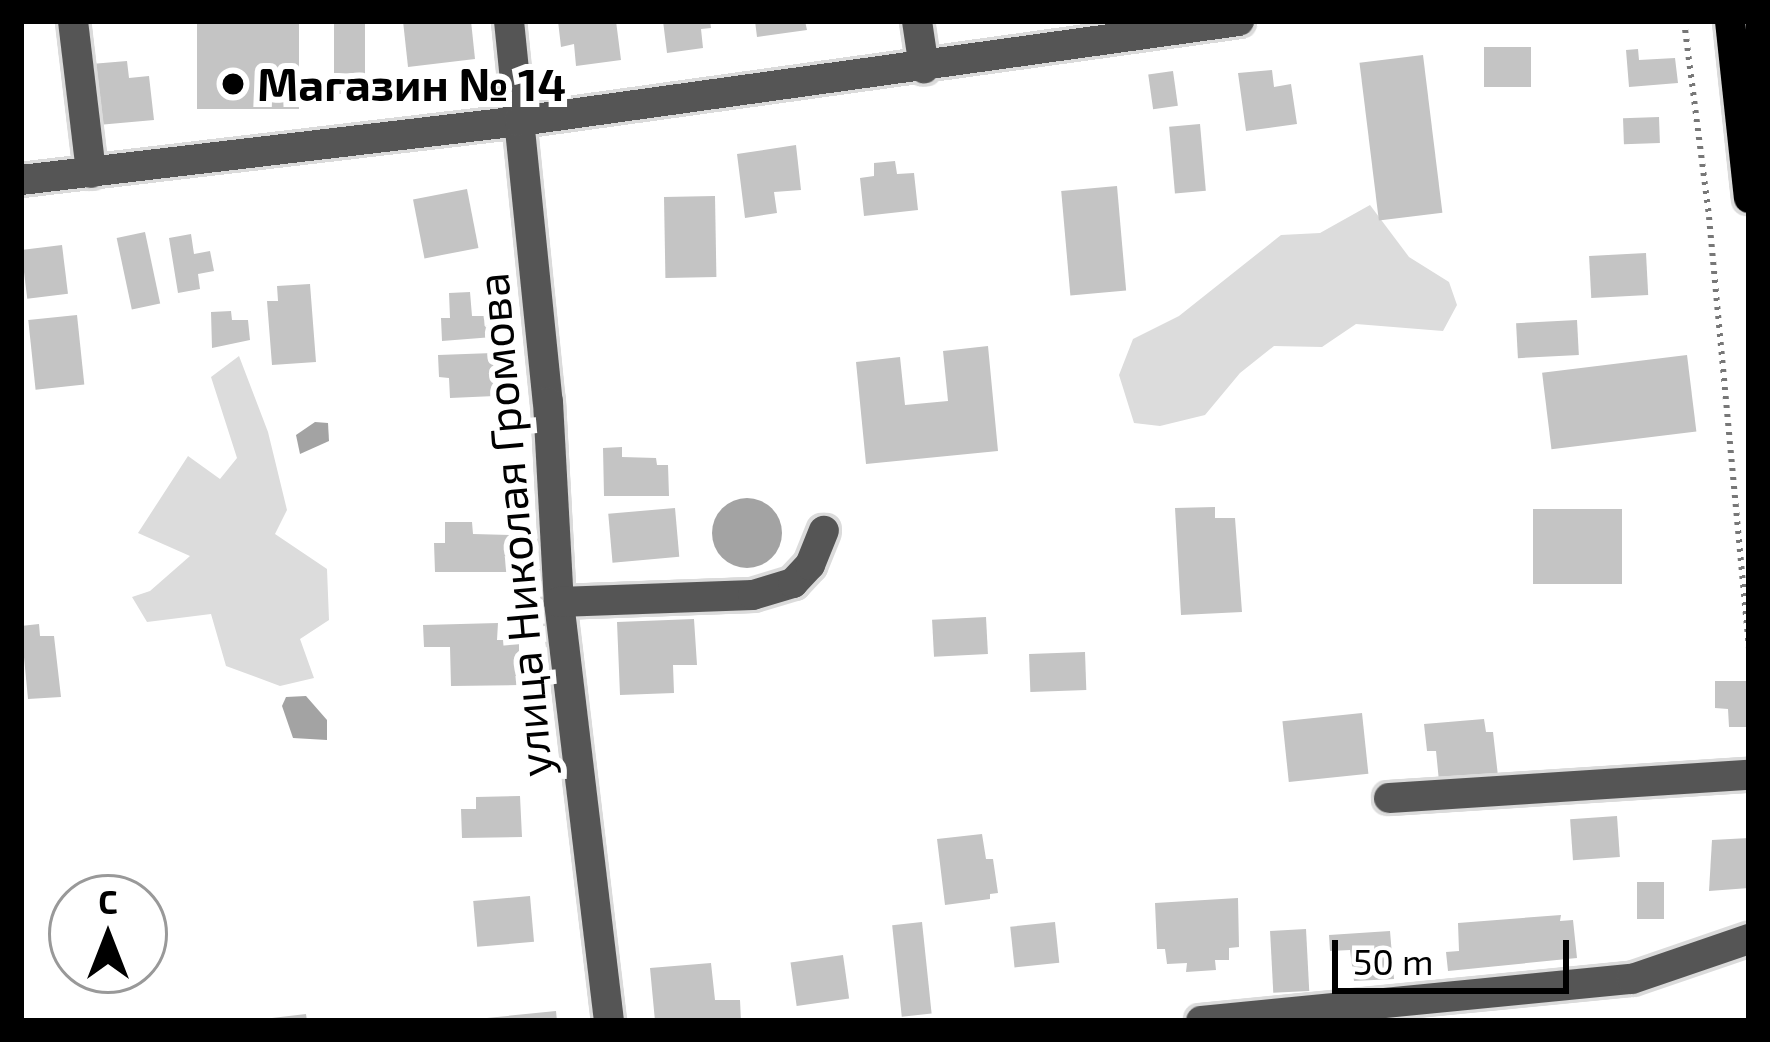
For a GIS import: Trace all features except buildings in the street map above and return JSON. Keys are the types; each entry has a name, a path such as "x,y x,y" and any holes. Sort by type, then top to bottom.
{"main road":[{"path":"1730,21 1749,198"}],"street":[{"path":"73,21 91,173"},
{"name":"улица Николая Громова","path":"509,21 548,402 559,602 609,1021"},
{"path":"917,21 924,68"},
{"path":"21,180 520,121 1239,21"},
{"path":"559,602 663,602 753,595 793,583 810,565 824,531"},
{"path":"1389,798 1749,775"},
{"path":"1201,1021 1433,1011 1632,979 1749,939"}],"path":[{"path":"1684,21 1709,217 1749,650"}],"shaded area":[{"path":"1370,205 1409,257 1449,282 1457,305 1443,331 1356,324 1322,347 1274,346 1240,373 1205,415 1160,426 1134,423 1119,375 1133,339 1179,316 1281,235 1320,233"},
{"path":"239,356 268,432 287,510 275,534 327,569 329,620 300,639 314,678 280,686 226,666 211,614 147,622 132,597 150,591 190,556 138,533 188,456 220,479 237,458 211,377"},
{"path":"315,422 328,423 329,441 300,454 296,435"},
{"path":"747,498 772,508 782,533 772,558 747,568 722,558 712,533 722,508"},
{"path":"306,696 327,720 327,740 293,738 282,706 286,697"}],"place":[{"name":"Магазин № 14","path":"233,84"}]}
